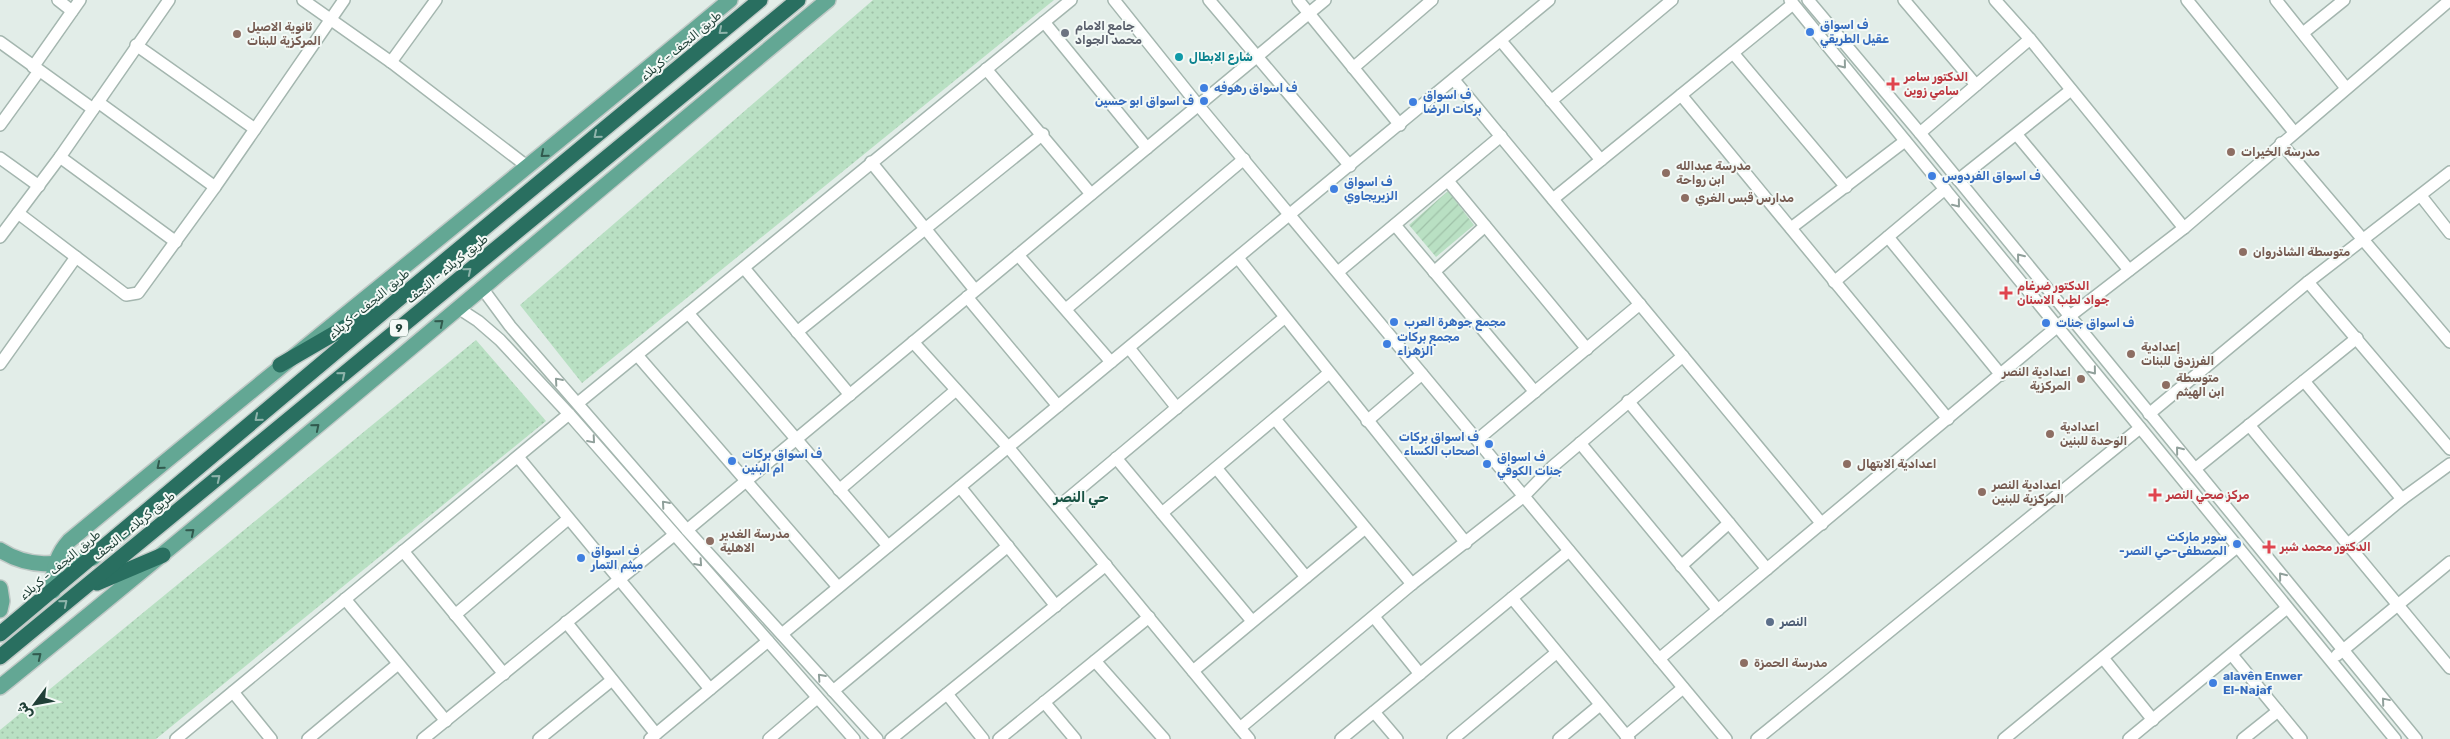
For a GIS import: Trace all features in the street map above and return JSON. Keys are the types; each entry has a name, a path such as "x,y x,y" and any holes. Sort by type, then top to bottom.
{"highway":[{"name":"طريق النجف - کربلاء","path":"0,634 93,558 407,292 760,0"},
{"name":"طريق کربلاء - النجف","path":"0,657 798,0"},
{"path":"280,365 407,292"},
{"path":"81,589 164,555"}],"main road":[{"path":"53,590 55,565 63,548 69,541 280,365 528,167 730,0"},
{"path":"0,687 164,555 828,0"},
{"path":"0,550 27,563 39,566 93,558"},
{"path":"0,588 2,601 0,610"}],"street":[{"path":"58,0 72,10"},
{"path":"0,125 80,0"},
{"path":"0,237 60,157 168,0"},
{"path":"302,0 391,62 528,167"},
{"path":"18,213 121,291 132,296 142,289 176,242 344,0"},
{"path":"391,62 436,0"},
{"path":"578,403 1071,0"},
{"path":"1114,0 1198,106 1726,739"},
{"path":"1209,0 1350,166"},
{"path":"1298,0 1400,125"},
{"path":"687,530 1324,0"},
{"path":"1354,68 1432,0"},
{"path":"782,634 1550,0"},
{"path":"1551,101 1672,0"},
{"path":"1808,0 1920,133 2416,739"},
{"path":"1904,0 1976,85"},
{"path":"1995,0 2030,39 2184,228"},
{"path":"2187,0 2294,132"},
{"path":"2276,0 2346,88"},
{"path":"2303,33 2344,0"},
{"path":"1659,659 2070,316 2184,228 2450,0"},
{"path":"1553,199 1733,53 1792,2 2395,739"},
{"path":"1044,22 1146,148"},
{"path":"1920,133 2030,39"},
{"path":"1501,41 1601,160"},
{"path":"0,42 36,69 95,106 215,187"},
{"path":"136,45 255,129"},
{"path":"1733,53 1846,186"},
{"path":"986,69 1043,134 1091,194"},
{"path":"1454,80 1822,524"},
{"path":"1958,180 2017,135 2071,90"},
{"path":"1681,95 1948,419"},
{"path":"797,332 1043,134"},
{"path":"2017,135 2129,270"},
{"path":"1338,272 1501,136"},
{"path":"1791,228 1906,141"},
{"path":"2281,143 2450,342"},
{"path":"60,157 176,242"},
{"path":"0,158 39,186"},
{"path":"1066,309 1244,159"},
{"path":"871,162 926,228 971,294 1058,406"},
{"path":"2149,414 2308,282 2450,172"},
{"path":"1448,181 1587,348"},
{"path":"1834,282 1945,189"},
{"path":"2421,196 2450,233"},
{"path":"1395,225 1534,392"},
{"path":"1434,272 1485,226"},
{"path":"1888,237 2001,375"},
{"path":"1018,255 1111,362"},
{"path":"0,364 76,257"},
{"path":"1238,258 1466,544"},
{"path":"744,268 850,394"},
{"path":"2308,282 2450,449"},
{"path":"482,288 510,326 687,530 877,739"},
{"path":"2044,311 2053,309 2056,300"},
{"path":"1477,440 1640,304"},
{"path":"458,308 478,321 500,340 569,414 854,739"},
{"path":"688,313 795,440 888,546"},
{"path":"1058,507 1284,318"},
{"path":"500,340 498,331 505,325 510,326"},
{"path":"2072,345 2076,336 2085,335"},
{"path":"2194,469 2357,338"},
{"path":"913,342 1008,447 1249,739"},
{"path":"1129,348 1177,408"},
{"path":"637,355 838,587"},
{"path":"1240,728 1412,584 1466,544 1524,496 1552,467 1683,356"},
{"path":"1162,514 1329,374"},
{"path":"1368,421 1422,374"},
{"path":"2304,381 2402,499"},
{"path":"840,490 956,390"},
{"path":"1628,401 1768,569"},
{"path":"176,739 569,414"},
{"path":"1275,419 1364,529 1412,584"},
{"path":"2250,425 2448,662"},
{"path":"1757,739 2140,428"},
{"path":"1580,443 1718,610"},
{"path":"518,457 710,689"},
{"path":"1116,458 1252,621"},
{"path":"2348,544 2402,499 2450,464"},
{"path":"1217,469 1306,577"},
{"path":"960,487 1056,606"},
{"path":"455,615 568,519"},
{"path":"1681,566 1730,523"},
{"path":"1193,671 1364,529"},
{"path":"424,739 674,535"},
{"path":"833,691 1008,546"},
{"path":"2004,739 2237,547"},
{"path":"1341,739 1569,551"},
{"path":"403,552 504,674"},
{"path":"2330,660 2450,562"},
{"path":"891,739 1106,565"},
{"path":"1512,598 1627,737 1683,688"},
{"path":"345,599 446,721"},
{"path":"2129,739 2287,608"},
{"path":"999,739 1149,617"},
{"path":"1374,617 1420,674"},
{"path":"566,622 653,736 768,641"},
{"path":"2316,642 2324,640 2327,631"},
{"path":"1453,739 1556,653"},
{"path":"2232,655 2301,739"},
{"path":"2103,658 2153,720"},
{"path":"1095,661 1164,739"},
{"path":"2340,672 2344,664 2353,663"},
{"path":"308,739 398,664"},
{"path":"539,739 612,680"},
{"path":"233,692 271,739"},
{"path":"947,694 983,739"},
{"path":"769,739 817,698"},
{"path":"1044,702 1076,739"},
{"path":"1559,739 1600,705"},
{"path":"2243,739 2278,711"},
{"path":"1374,712 1397,739"},
{"path":"845,728 854,727 857,717"}],"green space":[{"path":"873,0 1054,0 582,383 520,305"},
{"path":"1448,191 1474,225 1436,257 1409,225"},
{"path":"476,340 546,421 156,739 0,739 0,730"}],"place":[{"name":"ف اسواق عقيل الطريقي","path":"1810,32"},
{"name":"جامع الامام محمد الجواد","path":"1065,33"},
{"name":"ثانوية الاصيل المركزية للبنات","path":"237,34"},
{"name":"شارع الابطال","path":"1179,57"},
{"name":"الدكتور سامر سامي زوين","path":"1893,84"},
{"name":"ف اسواق رهوفه","path":"1204,88"},
{"name":"ف اسواق ابو حسين","path":"1204,101"},
{"name":"ف اسواق بركات الرضا","path":"1413,102"},
{"name":"مدرسة الخيرات","path":"2231,152"},
{"name":"مدرسة عبدالله ابن رواحة","path":"1666,173"},
{"name":"ف اسواق الفردوس","path":"1932,176"},
{"name":"ف اسواق الزيريجاوي","path":"1334,189"},
{"name":"مدارس قبس الغري","path":"1685,198"},
{"name":"متوسطة الشاذروان","path":"2243,252"},
{"name":"الدكتور ضرغام جواد لطب الاسنان","path":"2006,293"},
{"name":"مجمع جوهرة العرب","path":"1394,322"},
{"name":"ف اسواق جنات","path":"2046,323"},
{"name":"مجمع بركات الزهراء","path":"1387,344"},
{"name":"إعدادية الفرزدق للبنات","path":"2131,354"},
{"name":"اعدادية النصر المركزية","path":"2081,379"},
{"name":"متوسطة ابن الهيثم","path":"2166,385"},
{"name":"اعدادية الوحدة للبنين","path":"2050,434"},
{"name":"ف اسواق بركات اصحاب الكساء","path":"1489,444"},
{"name":"ف اسواق بركات ام البنين","path":"732,461"},
{"name":"ف اسواق جنات الكوفي","path":"1487,464"},
{"name":"اعدادية الابتهال","path":"1847,464"},
{"name":"اعدادية النصر المركزية للبنين","path":"1982,492"},
{"name":"مركز صحي النصر","path":"2155,495"},
{"name":"مدرسة الغدير الاهلية","path":"710,541"},
{"name":"سوبر ماركت -المصطفى-حي النصر","path":"2237,544"},
{"name":"الدكتور محمد شبر","path":"2269,547"},
{"name":"ف اسواق ميثم التمار","path":"581,558"},
{"name":"النصر","path":"1770,622"},
{"name":"مدرسة الحمزة","path":"1744,663"},
{"name":"alavên Enwer El-Najaf","path":"2213,683"}],"district":[{"name":"حي النصر","path":"1081,497"}]}
